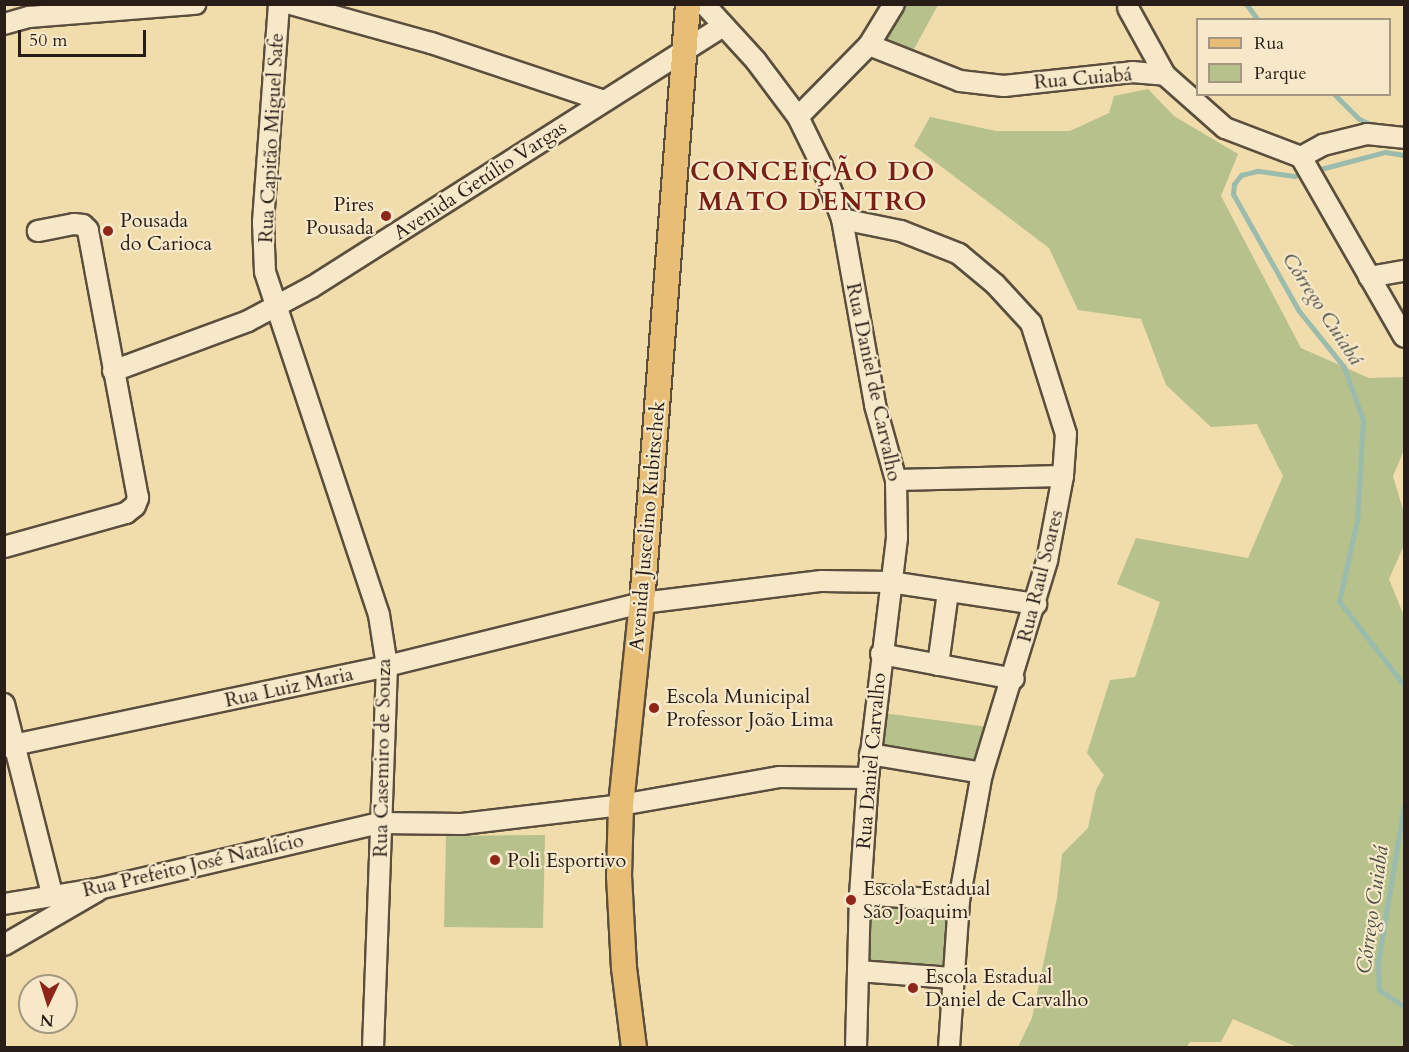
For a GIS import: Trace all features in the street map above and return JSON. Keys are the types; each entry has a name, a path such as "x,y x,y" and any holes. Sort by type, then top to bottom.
{"main road":[{"name":"Avenida Juscelino Kubitschek","path":"634,1047 624,968 619,876 621,805 642,603 688,4"}],"street":[{"path":"4,24 29,17 195,4"},
{"name":"Rua Capitão Miguel Safe","path":"276,307 265,272 263,222 279,4"},
{"path":"291,4 430,43 604,101"},
{"name":"Rua Daniel de Carvalho","path":"704,4 721,27 756,61 798,117 842,219 875,405 896,480 897,538 890,582"},
{"path":"798,117 869,45 894,4"},
{"path":"1128,8 1165,75 1225,128 1305,163 1404,338"},
{"name":"Avenida Getúlio Vargas","path":"113,371 248,321 312,287 721,27"},
{"name":"Rua Cuiabá","path":"869,45 971,82 1004,86 1132,72 1165,75"},
{"path":"1305,163 1323,145 1367,134 1396,137"},
{"name":"Rua Raul Soares","path":"842,219 901,231 958,254 995,284 1031,323 1066,434 1063,476 1036,604 1014,679 982,773 959,901 949,1047"},
{"path":"4,547 126,513 135,507 137,486 113,371 88,230 83,225 74,224 38,231"},
{"path":"1369,278 1404,271"},
{"name":"Rua Casemiro de Souza","path":"276,307 379,615 387,666 373,1047"},
{"path":"896,480 1063,476"},
{"name":"Rua Luiz Maria","path":"9,746 387,666 642,603 822,581 890,582 1036,604"},
{"name":"Rua Daniel Carvalho","path":"856,1047 860,894 868,778 890,582"},
{"path":"938,665 948,592"},
{"path":"881,654 1014,679"},
{"path":"4,704 9,746 52,894"},
{"path":"870,754 982,773"},
{"name":"Rua Prefeito José Natalício","path":"4,904 52,894 102,888 380,823 462,824 621,805 779,777 868,778"},
{"path":"4,945 102,888"},
{"path":"860,894 959,901"},
{"path":"858,970 952,978"}],"green space":[{"path":"903,5 938,5 914,49 882,40"},
{"path":"1148,89 1174,116 1238,154 1221,196 1301,348 1369,378 1404,377 1404,450 1393,476 1404,513 1404,545 1389,579 1404,616 1404,1047 1297,1047 1233,1019 1221,1042 1190,1042 1187,1047 1018,1047 1032,1018 1057,898 1062,854 1088,828 1096,790 1104,775 1087,753 1110,680 1135,677 1160,602 1117,584 1136,538 1248,558 1283,476 1257,424 1211,427 1166,385 1141,319 1078,310 1049,248 914,146 930,117 996,131 1070,131 1109,113 1114,96"},
{"path":"883,713 988,727 975,765 891,750 878,741"},
{"name":"Poli Esportivo","path":"545,835 543,928 444,927 446,836"},
{"path":"871,906 949,912 944,967 869,961"}],"waterway":[{"path":"1246,4 1256,18"},
{"path":"1336,96 1359,119 1375,126"},
{"name":"Córrego Cuiabá","path":"1313,171 1385,152 1404,155"},
{"name":"Córrego Cuiabá","path":"1304,173 1294,176 1257,171 1241,175 1234,184 1233,194 1299,311 1344,367 1363,420 1357,520 1339,601 1404,685"},
{"name":"Córrego Cuiabá","path":"1404,805 1378,962 1379,990 1404,1006"}],"place":[{"name":"Pires Pousada","path":"386,216"},
{"name":"Pousada do Carioca","path":"108,231"},
{"name":"Escola Municipal Professor João Lima","path":"654,708"},
{"name":"Poli Esportivo","path":"495,860"},
{"name":"Escola Estadual São Joaquim","path":"851,900"},
{"name":"Escola Estadual Daniel de Carvalho","path":"913,988"}],"district":[{"name":"CONCEIÇÃO DO MATO DENTRO","path":"813,187"}]}
